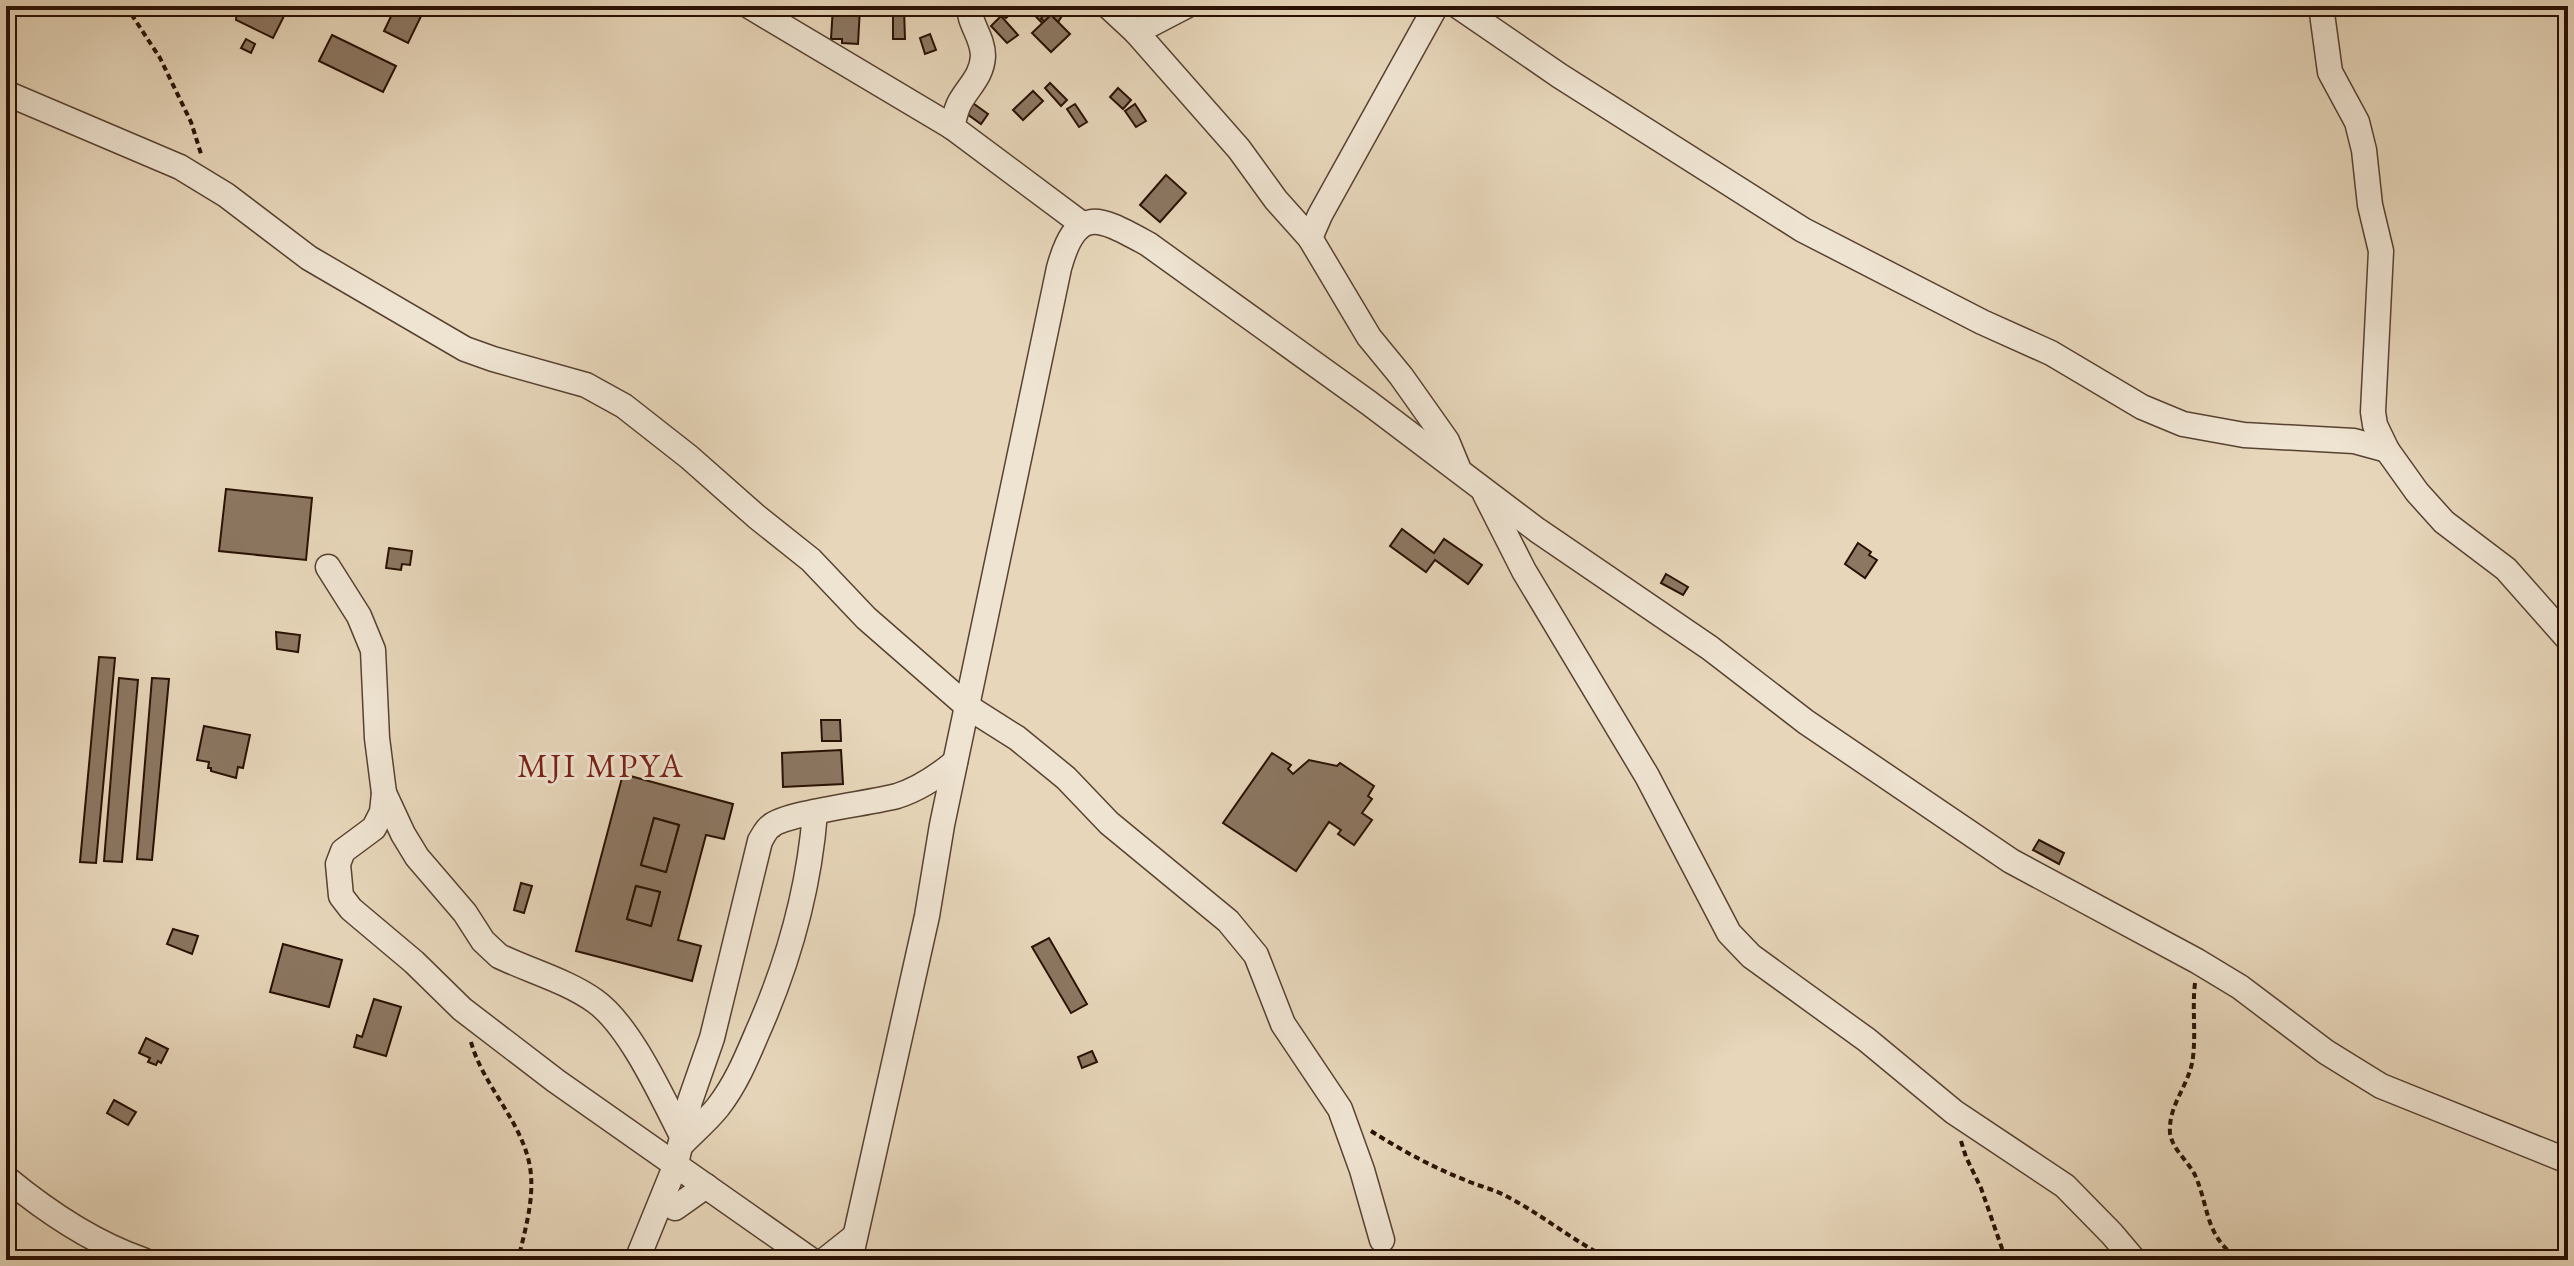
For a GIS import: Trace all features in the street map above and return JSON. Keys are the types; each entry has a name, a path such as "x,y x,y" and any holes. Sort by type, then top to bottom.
{"street":[{"path":"749,6 952,127 1082,224"},
{"path":"952,127 959,103 981,68 982,45 972,24 969,6"},
{"path":"1108,6 1136,32 1239,149 1276,200 1310,238 1369,337 1447,441 1460,472"},
{"path":"1136,32 1186,6"},
{"path":"1310,238 1436,6"},
{"path":"1458,6 1560,76 1803,230 1982,322 2051,353 2142,407 2183,424 2244,435 2354,441 2387,450"},
{"path":"2321,6 2330,72 2357,122 2364,150 2370,205 2381,251 2372,418 2387,450 2417,492 2444,522 2506,569 2568,639"},
{"path":"6,93 167,161 213,187 309,258 465,349 586,385 624,406 811,560 866,618 968,707 1017,738 1066,778 1109,823 1228,921 1256,955 1283,1024 1340,1109 1382,1240"},
{"path":"825,1260 852,1248 927,916 955,762 1059,268 1072,233 1082,224 1098,222 1114,226 1148,244 1369,403 1537,530 1710,648 1806,722 2011,861 2240,987 2326,1052 2381,1086 2568,1161"},
{"path":"1482,488 1524,571 1647,776 1729,933 1751,956 1867,1040 1954,1112 2065,1186 2134,1260"},
{"path":"328,567 359,616 373,650 377,738 384,793 382,812 374,828 343,851 338,864 341,896 351,909 414,962 462,1009 556,1081 679,1149"},
{"path":"637,1260 679,1149 690,1101 712,1038 760,841 770,826 777,822 917,789 955,762"},
{"path":"384,793 417,857 465,913 490,950 595,1001 617,1022 657,1088 679,1149 706,1186 811,1260"},
{"path":"679,1149 735,1082 779,982 796,927 811,858 815,813"},
{"path":"6,1178 25,1194 110,1249 143,1260"},
{"path":"675,1208 706,1186"}],"path":[{"path":"126,6 160,58 191,122 213,187"},
{"path":"2197,961 2192,1005 2193,1059 2188,1080 2171,1116 2170,1137 2194,1175 2218,1240 2240,1260"},
{"path":"462,1009 476,1059 520,1139 530,1167 528,1221 518,1260"},
{"path":"1340,1109 1415,1158 1502,1194 1562,1233 1612,1260"},
{"path":"1954,1112 1966,1157 1981,1188 2006,1260"}],"building":[{"path":"237,6 282,6 287,10 273,38 236,20"},
{"path":"396,6 426,6 408,43 384,31"},
{"path":"793,6 823,6 821,13 793,11"},
{"path":"833,6 860,8 858,44 831,39"},
{"path":"1000,6 1012,6 1015,10 1006,18 996,10"},
{"path":"1026,6 1061,6 1043,24"},
{"path":"1049,6 1065,11 1055,27 1041,19"},
{"path":"893,9 904,9 905,39 893,39"},
{"path":"1051,15 1070,34 1051,52 1032,33"},
{"path":"1001,16 1018,35 1007,43 991,26"},
{"path":"930,34 936,50 925,54 920,38"},
{"path":"332,35 396,66 383,92 319,61"},
{"path":"246,39 255,44 251,53 241,48"},
{"path":"1050,83 1067,100 1061,106 1045,88"},
{"path":"1118,88 1131,100 1123,109 1110,97"},
{"path":"1033,91 1043,101 1023,120 1013,110"},
{"path":"970,101 988,114 981,124 963,111"},
{"path":"1075,104 1087,122 1079,127 1067,109"},
{"path":"1135,104 1146,121 1136,127 1125,111"},
{"path":"1166,175 1186,193 1160,222 1140,205"},
{"path":"226,489 312,498 306,560 219,551"},
{"path":"1402,529 1434,553 1444,539 1482,565 1468,584 1435,560 1426,572 1390,546"},
{"path":"1858,543 1877,560 1865,578 1845,564"},
{"path":"389,548 412,551 410,565 402,564 401,570 386,568"},
{"path":"1666,574 1688,587 1683,595 1661,583"},
{"path":"276,632 300,635 298,652 277,649"},
{"path":"99,657 115,658 96,863 80,862"},
{"path":"119,678 138,680 122,862 104,861"},
{"path":"152,678 169,679 152,860 137,859"},
{"path":"821,720 840,720 841,741 822,741"},
{"path":"204,726 250,735 243,768 238,767 236,778 211,771 209,762 197,760"},
{"path":"841,750 843,784 783,787 782,753"},
{"path":"1272,753 1291,765 1288,769 1293,774 1309,760 1337,766 1340,763 1374,786 1368,796 1372,799 1362,813 1372,820 1354,845 1338,834 1341,830 1329,822 1296,871 1223,823"},
{"path":"623,774 733,804 724,839 706,835 678,940 701,946 692,981 576,951","holes":["654,818 679,825 666,872 641,865","636,886 660,892 651,926 627,919"]},
{"path":"654,818 679,825 666,872 641,865"},
{"path":"2039,840 2064,853 2059,864 2033,850"},
{"path":"521,883 532,886 524,913 514,910"},
{"path":"636,886 660,892 651,926 627,919"},
{"path":"173,929 198,936 192,954 167,944"},
{"path":"1049,938 1087,1004 1071,1013 1032,947"},
{"path":"283,944 342,960 329,1007 270,992"},
{"path":"374,999 401,1007 386,1056 354,1047 357,1035 362,1037"},
{"path":"146,1038 168,1049 161,1063 148,1062 150,1058 139,1053"},
{"path":"1092,1051 1097,1062 1082,1068 1078,1057"},
{"path":"114,1100 136,1112 128,1125 107,1113"}],"district":[{"name":"MJI MPYA","path":"601,765"}]}
